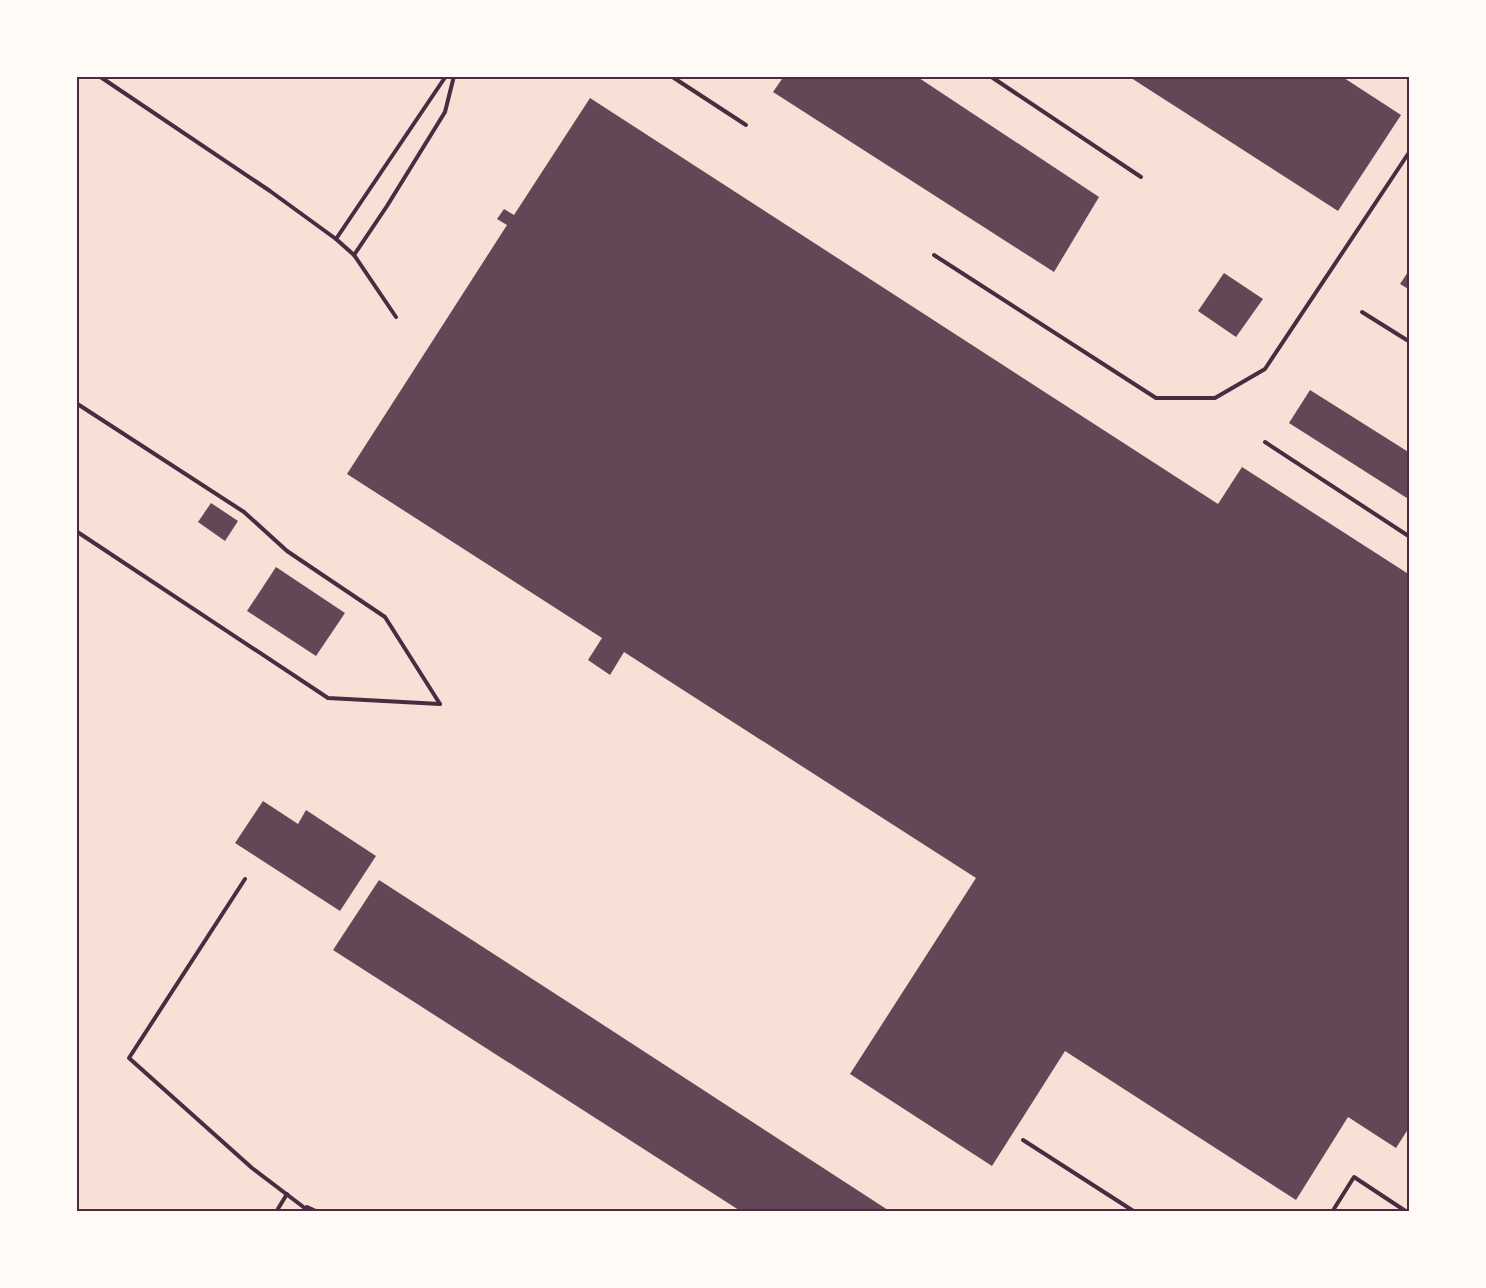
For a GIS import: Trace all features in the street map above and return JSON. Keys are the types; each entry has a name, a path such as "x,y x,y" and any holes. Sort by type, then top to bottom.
{"lane":[{"path":"99,76 270,191 336,239 354,255 396,317"},
{"path":"336,239 446,76"},
{"path":"354,255 387,206 445,112 454,76"},
{"path":"671,76 746,125"},
{"path":"990,76 1141,177"},
{"path":"934,255 1156,398 1215,398 1265,369 1410,151"},
{"path":"1362,312 1410,342"},
{"path":"76,403 244,512 287,551 385,617 440,704 328,698 76,531"},
{"path":"1265,442 1410,537"},
{"path":"245,880 129,1058 252,1168 310,1212"},
{"path":"1023,1140 1135,1212"},
{"path":"1332,1212 1354,1177 1407,1212"},
{"path":"276,1212 287,1194"},
{"path":"302,1205 318,1212"}],"building":[{"path":"784,76 916,76 1099,197 1054,272 773,92"},
{"path":"1128,76 1341,76 1401,115 1338,211"},
{"path":"590,98 1218,504 1242,467 1410,575 1410,1126 1396,1148 1348,1117 1296,1200 1065,1051 992,1166 850,1074 976,878 624,652 610,675 588,660 602,638 347,474 507,225 497,219 504,209 514,215"},
{"path":"1410,269 1410,290 1400,284"},
{"path":"1224,273 1263,299 1236,337 1198,311"},
{"path":"1310,390 1410,453 1410,500 1289,423"},
{"path":"211,503 238,521 225,541 198,522"},
{"path":"276,567 345,613 316,656 247,611"},
{"path":"263,801 298,824 306,810 376,856 340,911 235,843"},
{"path":"379,880 891,1212 742,1212 333,950"}]}
